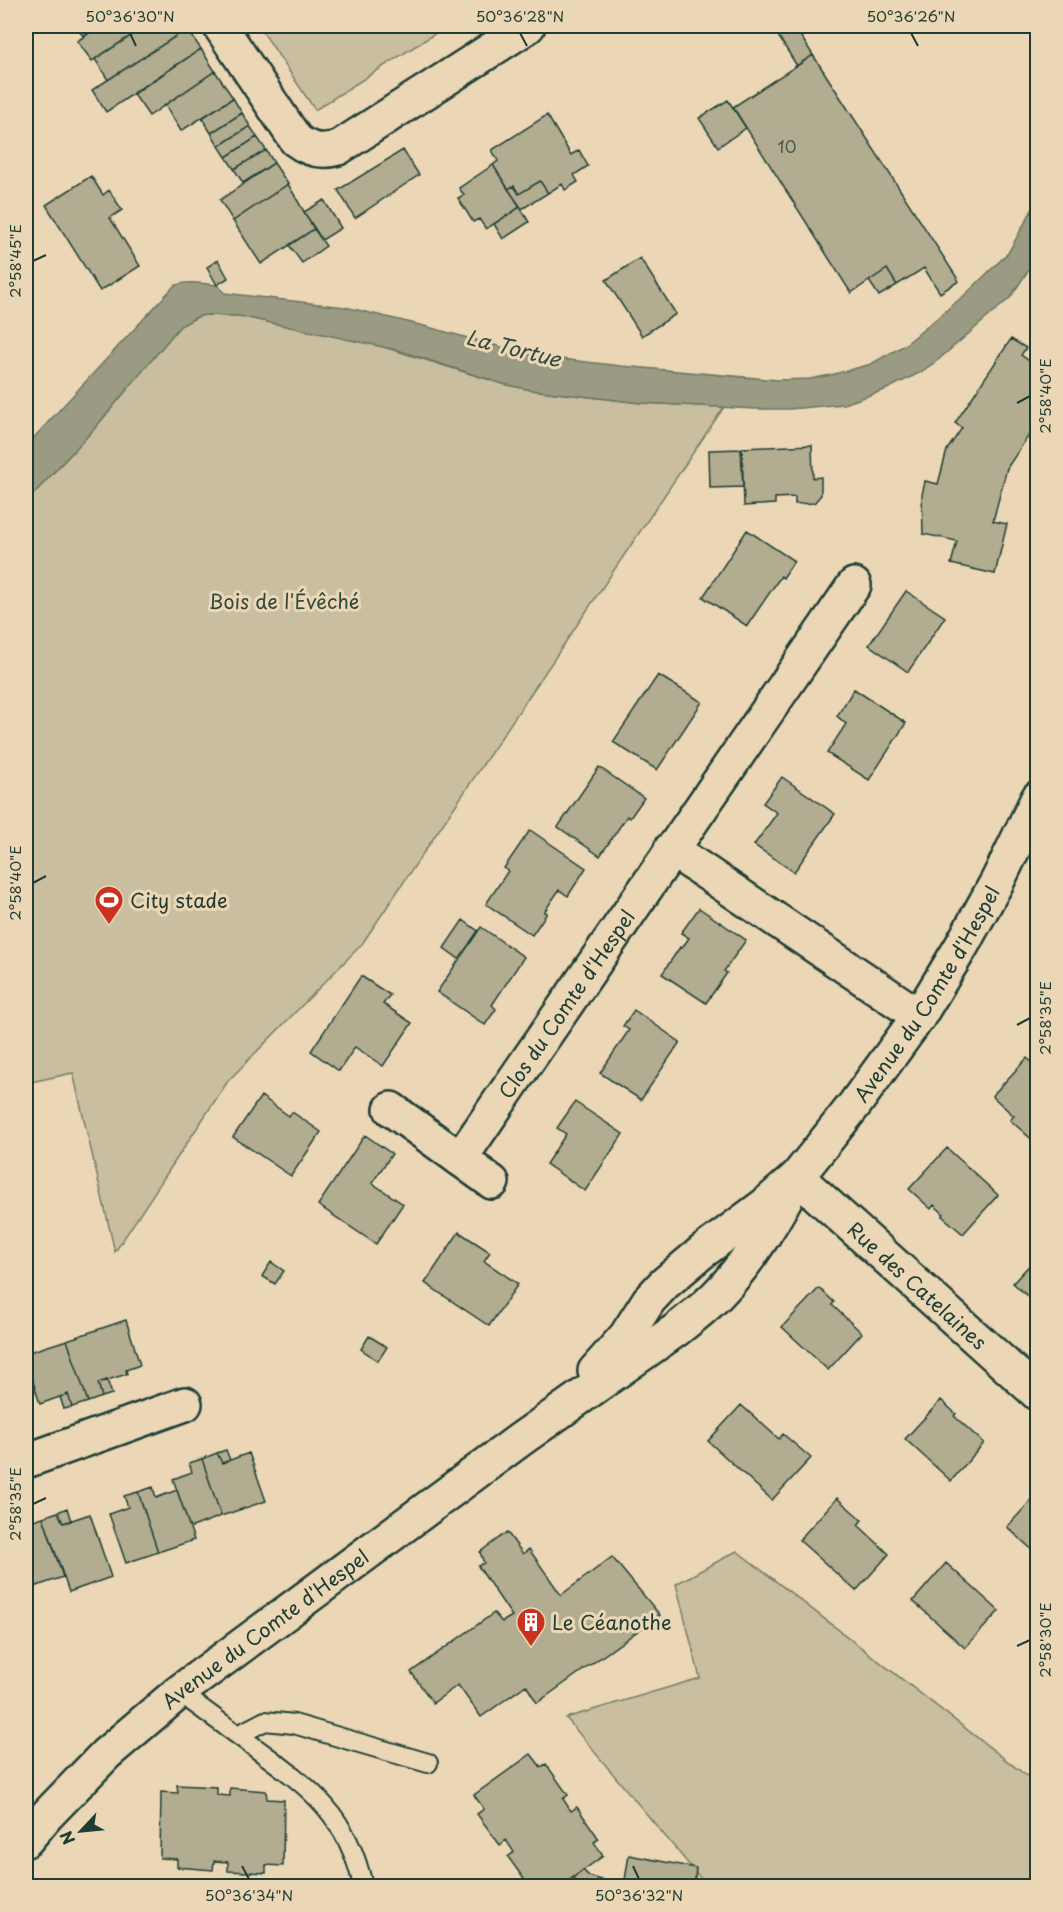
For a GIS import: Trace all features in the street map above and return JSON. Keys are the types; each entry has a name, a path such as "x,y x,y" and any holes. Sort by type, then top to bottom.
{"street":[{"path":"220,26 296,140 306,147 328,151 338,148 493,35 528,26"},
{"name":"Clos du Comte d'Hespel","path":"460,1159 854,585"},
{"name":"Avenue du Comte d'Hespel","path":"26,1840 106,1754 129,1732 179,1692 521,1439 676,1330 729,1283 764,1234 797,1177 861,1096 919,1016 980,915 1038,798"},
{"path":"671,849 919,1016"},
{"path":"391,1109 492,1182"},
{"name":"Avenue du Comte d'Hespel","path":"521,1439 609,1356 664,1284 702,1251 765,1205 797,1177"},
{"name":"Rue des Catelaines","path":"797,1177 1038,1394"},
{"path":"26,1461 185,1404"}],"lane":[{"path":"179,1692 301,1782 326,1806 342,1828 351,1847 363,1887"},
{"path":"238,1735 265,1721 294,1724 428,1762"}],"green space":[{"path":"259,26 447,26 315,110"},
{"name":"Bois de l'Évêché","path":"205,315 239,316 377,345 503,384 531,390 641,403 724,407 362,944 228,1081 115,1252 73,1073 26,1083 26,502 95,428 180,326"},
{"path":"737,1551 1037,1784 1037,1886 707,1886 566,1718 700,1678 676,1584"}],"shaded area":[{"path":"1037,201 1037,257 1010,298 921,372 885,390 844,404 789,409 755,409 641,403 531,390 503,384 397,350 239,316 205,315 180,326 95,428 26,502 26,446 174,286 179,284 218,285 224,293 345,307 534,356 778,380 810,379 871,364 905,345 967,293 1008,253"}],"building":[{"path":"76,26 100,26 83,36"},
{"path":"100,26 146,26 92,61 77,41"},
{"path":"146,26 186,26 187,29 108,80 95,59"},
{"path":"772,26 794,26 813,55 797,66"},
{"path":"187,29 201,49 106,112 92,90"},
{"path":"201,49 215,71 149,116 133,93"},
{"path":"813,55 959,281 940,293 924,268 897,285 887,269 851,293 733,107"},
{"path":"215,71 233,98 181,131 165,105"},
{"path":"233,98 242,113 211,133 202,118"},
{"path":"728,100 746,128 718,147 699,118"},
{"path":"242,113 250,126 219,146 211,133"},
{"path":"547,115 571,155 579,150 588,166 574,175 578,182 565,190 562,184 548,193 540,181 519,194 514,186 508,189 493,165 498,161 492,150"},
{"path":"250,126 257,137 226,157 219,146"},
{"path":"257,137 266,150 234,169 226,157"},
{"path":"266,150 274,163 243,183 234,169"},
{"path":"403,150 419,175 355,218 338,190"},
{"path":"274,163 288,184 233,221 220,200"},
{"path":"493,165 520,207 486,229 479,219 473,222 458,198 464,195 459,188"},
{"path":"91,176 103,195 109,190 122,210 110,218 140,266 100,291 46,205"},
{"path":"540,181 548,193 522,209 508,189 514,186 519,194"},
{"path":"288,184 314,229 261,264 233,221"},
{"path":"324,200 341,228 322,240 304,212"},
{"path":"520,207 529,222 503,239 494,224"},
{"path":"314,229 326,246 302,263 289,245"},
{"path":"640,258 676,314 642,336 606,280"},
{"path":"218,260 228,278 217,285 207,267"},
{"path":"887,269 897,285 879,296 869,281"},
{"path":"1011,339 1026,348 1021,355 1038,367 1038,436 1031,432 1007,468 993,521 1007,524 995,574 951,564 957,541 923,534 922,495 925,481 938,484 947,450 962,428 955,423"},
{"path":"812,445 813,478 821,477 821,495 814,503 795,504 795,497 775,498 775,504 744,506 742,448"},
{"path":"741,449 743,487 710,488 709,450"},
{"path":"747,530 794,561 747,626 703,597"},
{"path":"906,591 945,617 908,672 869,645"},
{"path":"658,675 702,702 657,770 613,742"},
{"path":"854,689 906,723 869,780 827,753 846,724 837,716"},
{"path":"599,767 644,798 630,818 627,816 600,856 558,827"},
{"path":"782,777 835,814 794,872 754,845 777,813 763,803"},
{"path":"530,830 586,868 568,896 559,890 532,935 486,904 508,871 504,868"},
{"path":"699,908 746,940 724,971 727,973 706,1003 662,974 680,947 682,948 689,938 681,933"},
{"path":"463,920 478,931 459,959 444,948"},
{"path":"481,927 524,957 492,1005 496,1009 485,1025 437,992"},
{"path":"361,976 390,995 383,1004 412,1023 383,1066 355,1047 339,1071 311,1051"},
{"path":"634,1010 680,1042 641,1100 600,1073 629,1030 623,1026"},
{"path":"1027,1058 1038,1067 1037,1144 1010,1120 1014,1116 992,1096"},
{"path":"261,1096 289,1116 292,1112 321,1132 291,1176 233,1137"},
{"path":"575,1102 623,1134 585,1191 546,1164 566,1134 557,1128"},
{"path":"365,1135 392,1154 372,1183 403,1204 376,1244 318,1205"},
{"path":"947,1148 998,1195 963,1234 942,1216 944,1214 934,1205 931,1209 909,1189"},
{"path":"459,1232 490,1252 484,1261 518,1284 489,1326 425,1283"},
{"path":"1038,1256 1038,1303 1036,1304 1013,1283"},
{"path":"271,1262 284,1271 275,1284 262,1276"},
{"path":"819,1288 834,1302 832,1305 862,1333 828,1370 782,1327"},
{"path":"126,1320 140,1365 126,1370 127,1374 98,1383 102,1397 88,1402 67,1340"},
{"path":"369,1336 387,1347 378,1361 361,1349"},
{"path":"67,1340 88,1402 72,1407 68,1394 40,1404 26,1353"},
{"path":"107,1380 112,1394 102,1397 98,1383"},
{"path":"68,1394 72,1407 64,1409 60,1397"},
{"path":"941,1400 956,1414 954,1416 984,1443 951,1481 905,1439"},
{"path":"741,1405 779,1439 783,1434 811,1458 772,1500 708,1441"},
{"path":"226,1450 230,1460 222,1463 217,1453"},
{"path":"217,1453 222,1463 249,1453 266,1501 221,1516 202,1459"},
{"path":"202,1459 221,1516 190,1528 173,1479 192,1472 189,1463"},
{"path":"153,1487 156,1498 177,1490 194,1540 158,1552 138,1492"},
{"path":"138,1492 158,1552 126,1563 109,1514 128,1507 124,1496"},
{"path":"1038,1493 1038,1555 1007,1527"},
{"path":"837,1498 862,1520 858,1525 889,1554 856,1591 799,1540"},
{"path":"67,1508 71,1521 63,1523 58,1512"},
{"path":"58,1512 63,1523 90,1514 111,1577 69,1592 43,1517"},
{"path":"43,1517 63,1577 31,1588 26,1573 26,1535 31,1533 28,1522"},
{"name":"Le Céanothe","path":"507,1532 523,1554 529,1549 561,1595 612,1557 660,1615 537,1703 526,1685 481,1717 458,1685 433,1703 411,1672 494,1613 502,1622 512,1616 478,1566 484,1563 480,1552"},
{"path":"946,1563 999,1611 965,1648 913,1601"},
{"path":"531,1754 541,1767 546,1764 568,1795 563,1799 571,1811 577,1807 599,1839 594,1842 603,1856 561,1886 539,1886 536,1883 529,1886 508,1857 514,1852 506,1840 500,1845 477,1814 484,1809 474,1795"},
{"path":"177,1785 217,1787 217,1795 230,1796 230,1788 266,1791 267,1799 284,1800 283,1866 266,1865 266,1873 228,1871 228,1862 214,1861 213,1870 177,1867 177,1859 160,1858 161,1792 178,1793"},
{"path":"629,1855 696,1868 694,1886 624,1886"},
{"path":"583,1870 589,1876 620,1886 580,1886 573,1878"}],"place":[{"name":"City stade","path":"109,926"},
{"name":"Le Céanothe","path":"531,1648"}],"water label":[{"name":"La Tortue","path":"514,347"}]}
